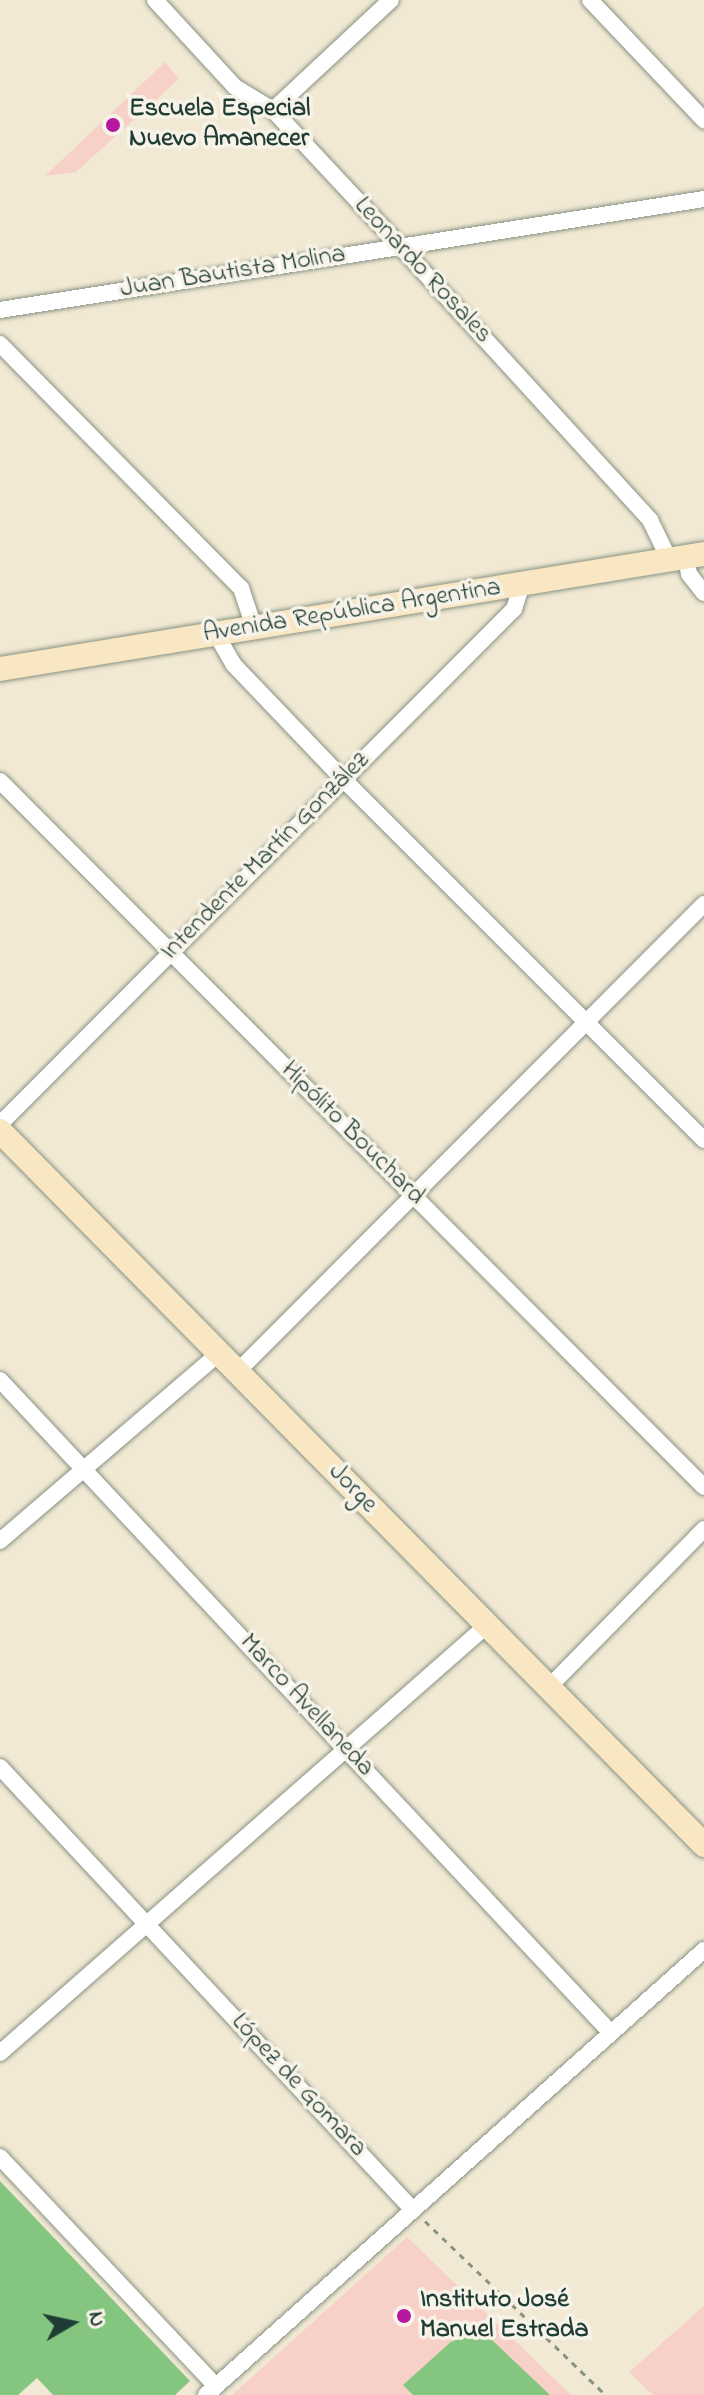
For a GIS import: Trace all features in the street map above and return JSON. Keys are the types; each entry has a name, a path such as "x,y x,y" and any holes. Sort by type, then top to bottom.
{"street":[{"name":"Leonardo Rosales","path":"155,0 235,87 273,110 400,246 686,557 689,574 704,593"},
{"path":"273,110 391,0"},
{"path":"590,0 704,120"},
{"name":"Juan Bautista Molina","path":"0,310 704,199"},
{"path":"0,344 241,588 254,627"},
{"name":"Avenida República Argentina","path":"0,669 686,557"},
{"name":"Intendente Martín González","path":"0,1124 514,609 522,584"},
{"path":"216,634 233,664 344,780 704,1140"},
{"name":"Hipólito Bouchard","path":"0,781 704,1487"},
{"path":"237,1372 704,904"},
{"name":"Jorge","path":"0,1131 704,1845"},
{"path":"0,1541 218,1354"},
{"name":"Marco Avellaneda","path":"0,1380 611,2033"},
{"path":"548,1688 704,1529"},
{"path":"0,2053 486,1626"},
{"name":"López de Gomara","path":"0,1767 413,2210"},
{"path":"0,2157 211,2390 704,1950"}],"path":[{"path":"413,2210 606,2395"}],"shaded area":[{"name":"Escuela Especial Nuevo Amanecer","path":"165,62 179,79 76,172 45,176"},
{"name":"Instituto José Manuel Estrada","path":"407,2237 571,2395 232,2395"},
{"path":"704,2306 704,2395 653,2395 629,2372"}],"green space":[{"path":"0,2181 190,2381 175,2395 53,2395 37,2378 18,2395 0,2395"},
{"path":"473,2322 550,2395 413,2395 403,2385"}],"place":[{"name":"Escuela Especial Nuevo Amanecer","path":"113,125"},
{"name":"Instituto José Manuel Estrada","path":"404,2316"}]}
